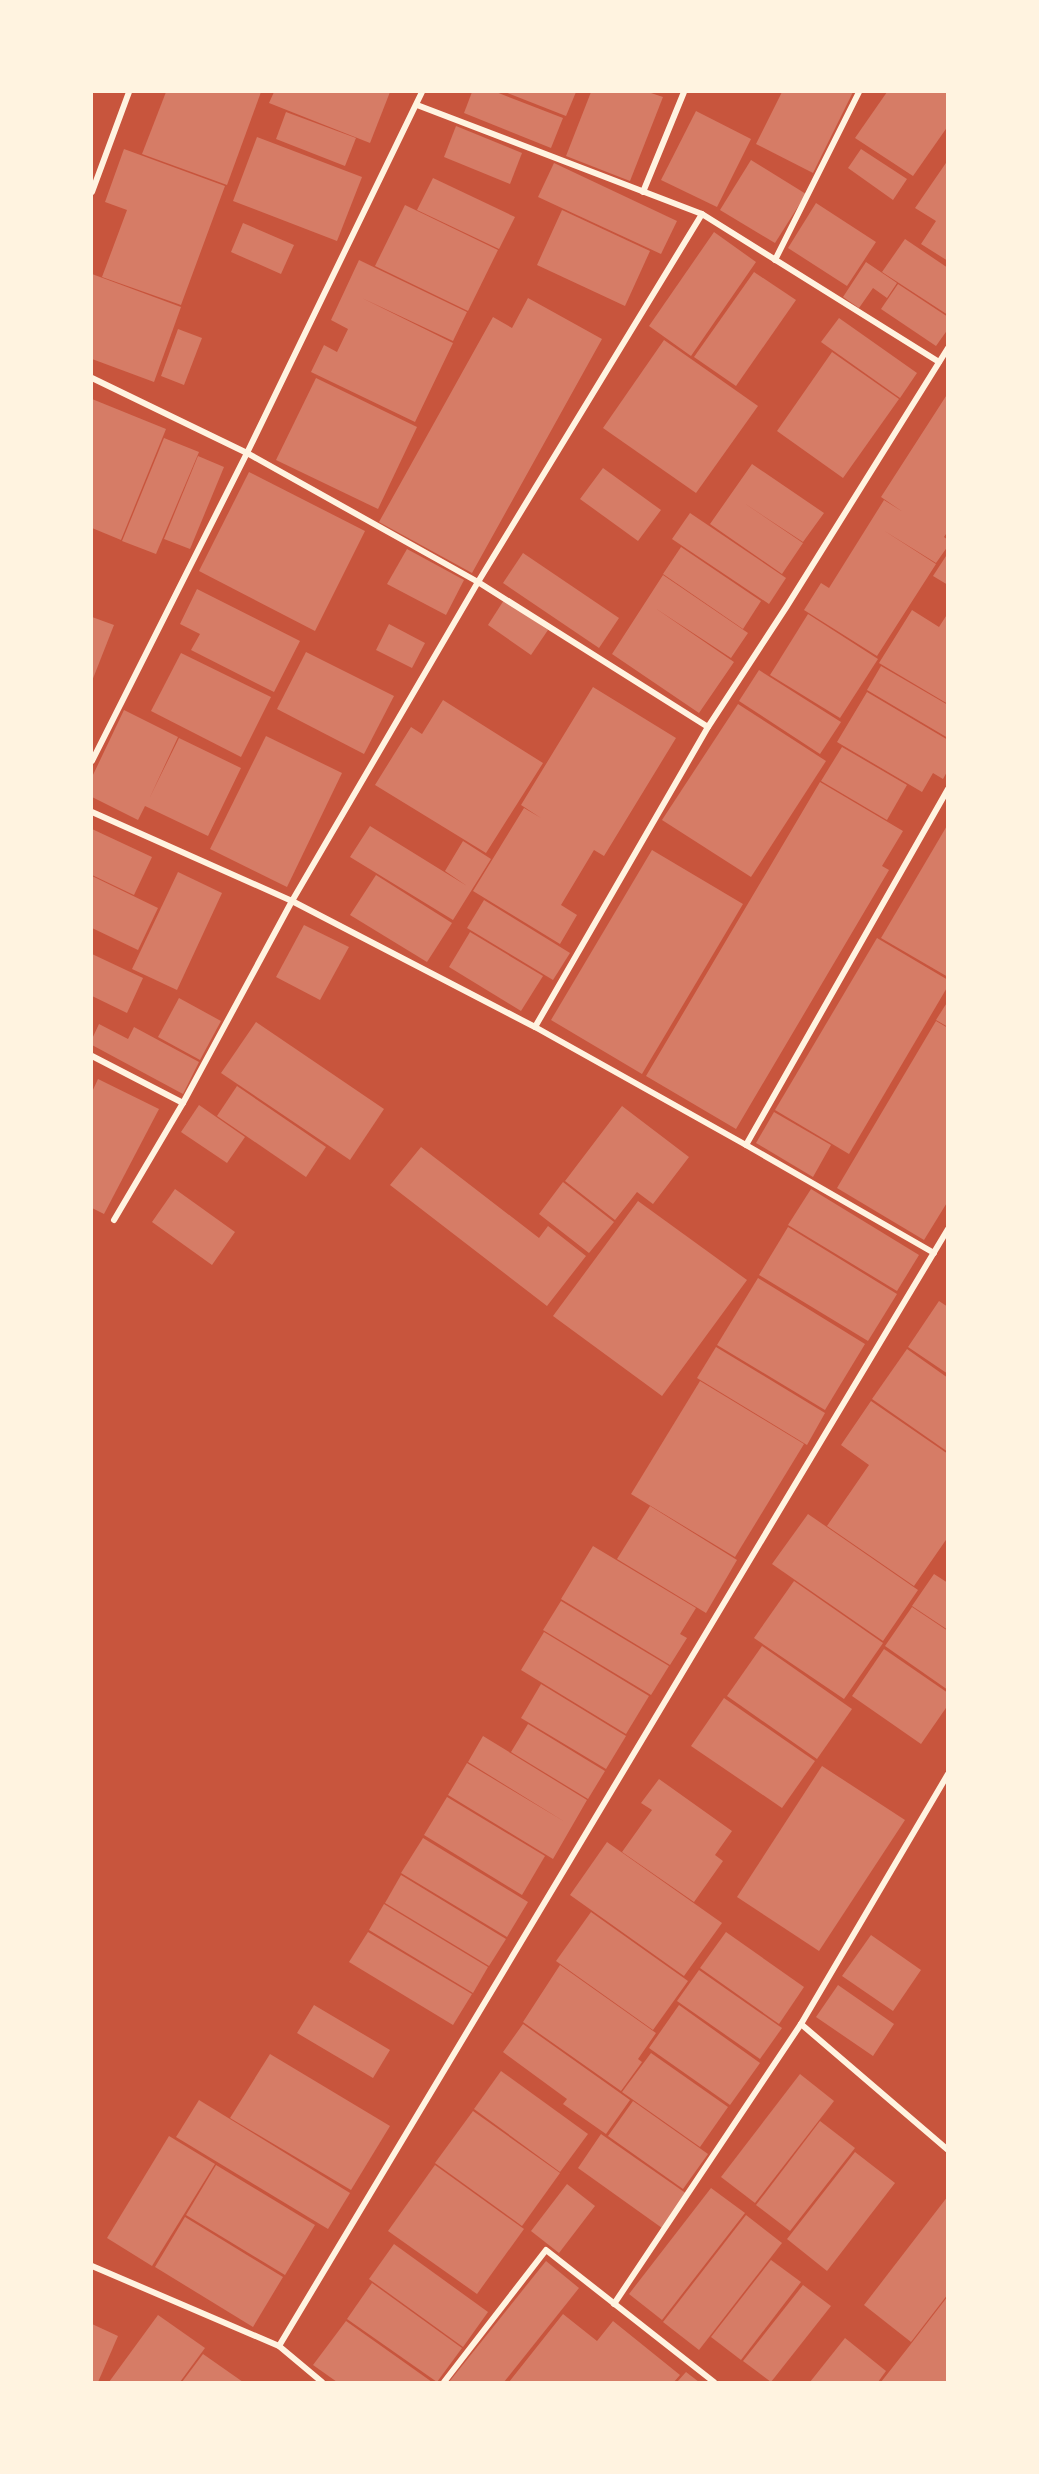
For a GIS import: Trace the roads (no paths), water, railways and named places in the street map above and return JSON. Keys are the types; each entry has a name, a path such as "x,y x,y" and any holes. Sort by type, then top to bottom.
{"street":[{"path":"92,192 129,92"},
{"path":"92,762 248,453 422,92"},
{"path":"643,192 684,92"},
{"path":"775,260 859,92"},
{"path":"417,105 702,214 939,362"},
{"path":"114,1220 183,1103 292,901 478,582 702,214"},
{"path":"535,1027 708,727 787,606 948,348"},
{"path":"92,378 248,453 478,582 708,727"},
{"path":"746,1145 948,789"},
{"path":"92,812 292,901 535,1027 934,1253"},
{"path":"92,1056 183,1103"},
{"path":"279,2346 948,1229"},
{"path":"614,2304 801,2024 948,1774"},
{"path":"801,2024 948,2150"},
{"path":"444,2382 546,2250 714,2382"},
{"path":"92,2266 279,2346 322,2382"}]}
